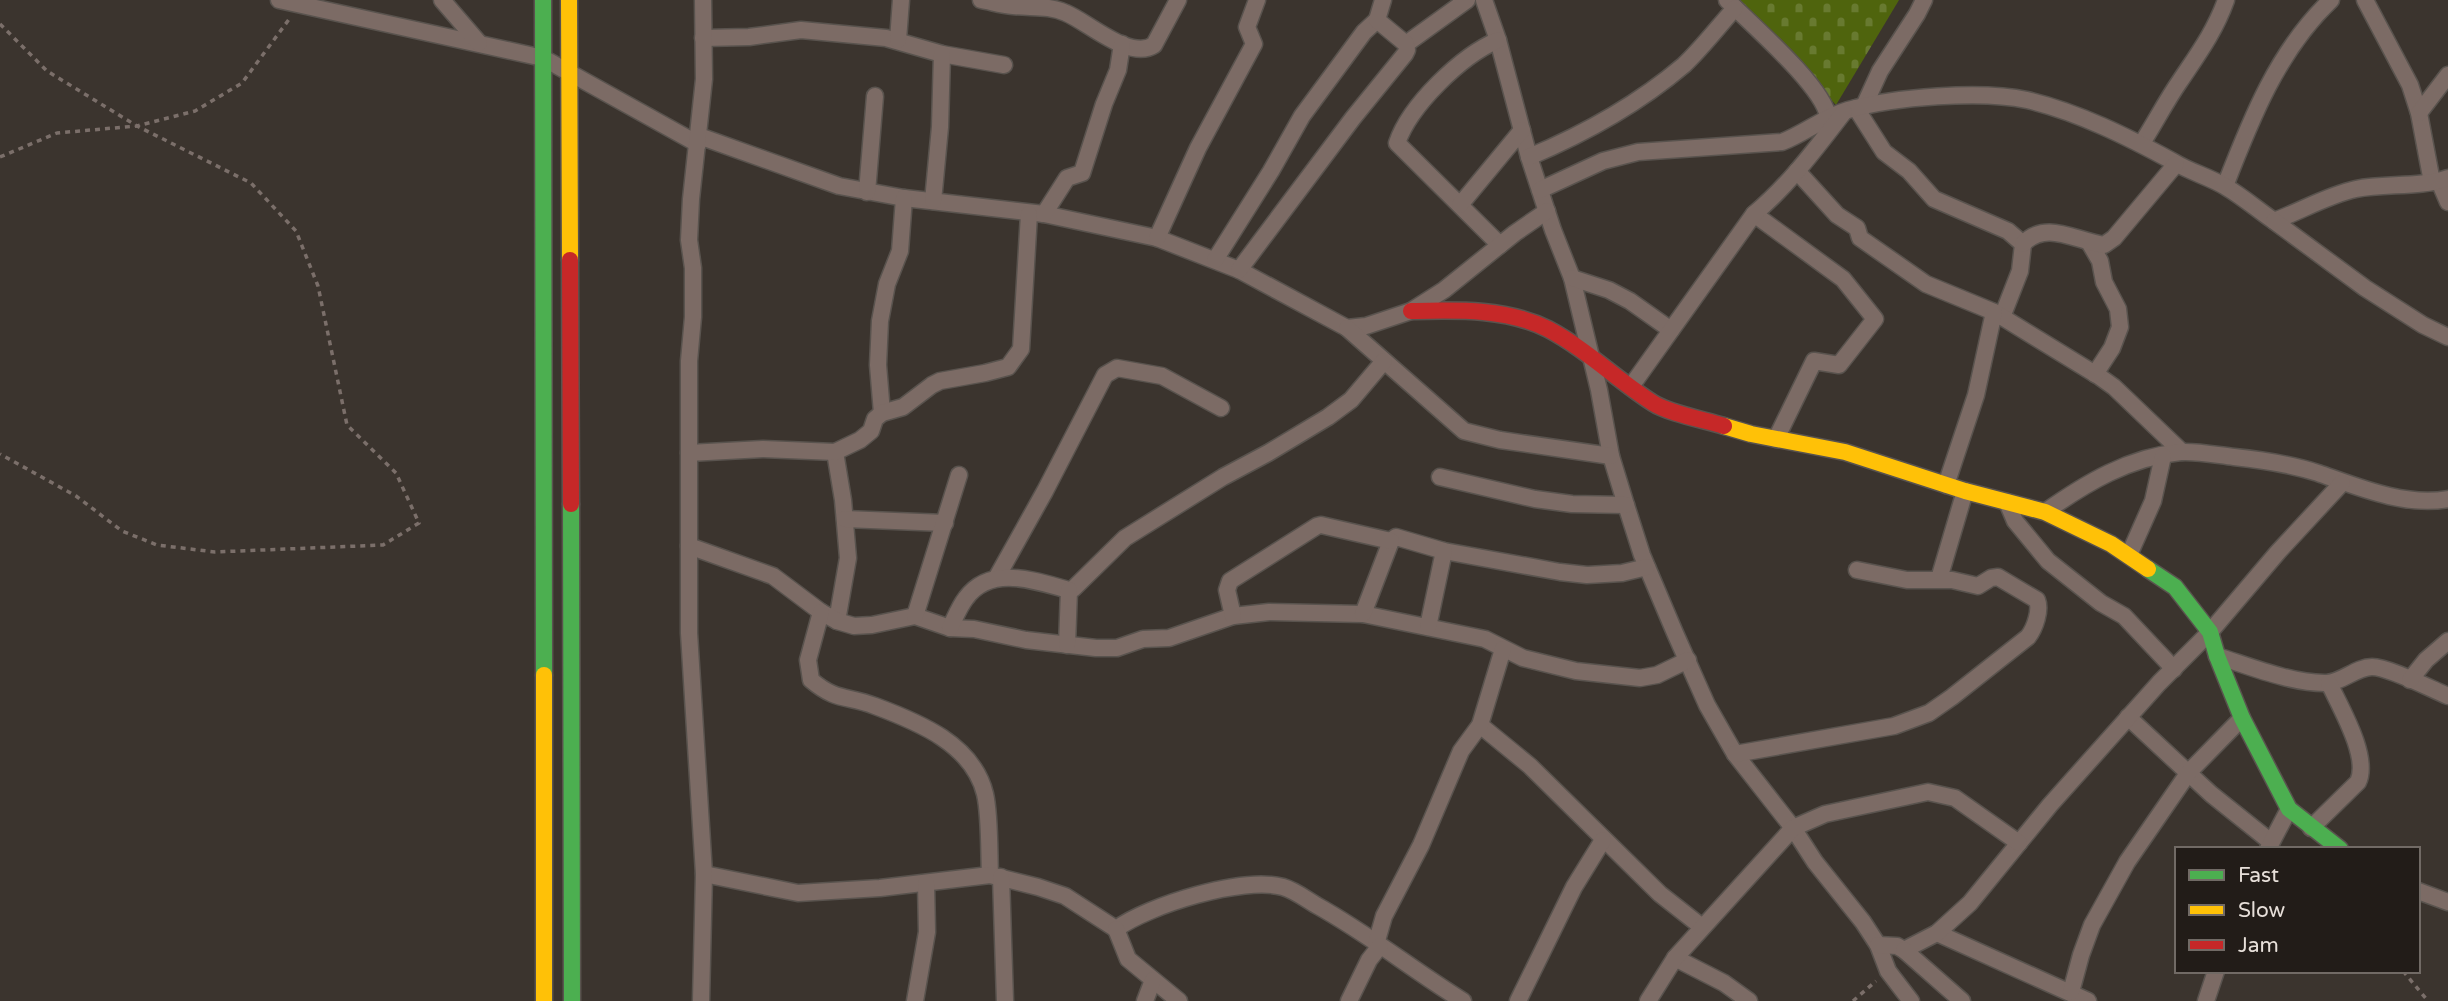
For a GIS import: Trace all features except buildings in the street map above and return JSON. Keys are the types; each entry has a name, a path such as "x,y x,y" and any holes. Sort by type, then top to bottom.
{"main road":[{"path":"542,0 544,1001"},
{"path":"569,0 572,1001"},
{"path":"1411,312 1446,310 1500,313 1546,328 1590,355 1655,405 1751,435 1845,452 1965,491 2045,512 2094,534 2175,587 2210,632 2242,718 2289,808 2337,847"}],"street":[{"path":"279,0 543,58 698,140 813,178 867,192 1037,214 1157,238 1239,270 1347,328 1464,431 1500,440 1611,456"},
{"path":"442,0 479,43"},
{"path":"701,1001 704,874 690,634 689,361 693,317 693,268 689,240 704,79 703,0"},
{"path":"898,40 901,0"},
{"path":"981,0 1013,6 1048,3 1122,44 1142,49 1154,45 1178,0"},
{"path":"1157,238 1198,148 1254,44 1247,27 1257,0"},
{"path":"1215,260 1302,116 1364,32 1377,20 1383,0"},
{"path":"1406,44 1467,0"},
{"path":"1484,0 1540,190 1572,278 1600,390 1611,456 1647,567 1707,705 1735,754 1863,922 1878,945 1888,971 1911,1001"},
{"path":"1632,385 1754,214 1776,195 1855,108 1924,0"},
{"path":"2142,143 2203,48 2217,24 2226,0"},
{"path":"2225,186 2278,66 2319,10 2331,0"},
{"path":"2365,0 2382,36 2404,72 2448,202"},
{"path":"1530,157 1561,144 1637,100 1685,64 1731,4 1786,58 1821,99 1828,117"},
{"path":"1239,270 1353,118 1405,54 1406,44 1377,20"},
{"path":"703,38 749,37 801,30 898,40 942,54 1004,65"},
{"path":"1497,40 1446,75 1424,99 1397,143 1500,245"},
{"path":"689,453 748,449 835,452 860,440 871,431 875,419 882,413 903,407 940,381 985,373 1008,366 1015,360 1021,349 1037,214 1067,178 1082,173 1118,70 1122,44"},
{"path":"933,201 940,127 942,54"},
{"path":"2420,113 2448,75"},
{"path":"867,192 875,96"},
{"path":"1540,190 1603,161 1638,152 1782,142 1828,117 1855,108 1915,97 1990,96 2027,100 2142,143 2176,164 2225,186 2365,288 2423,325 2448,337"},
{"path":"1855,108 1884,152 1909,171 1934,199 2008,231 2023,244"},
{"path":"1460,205 1522,130"},
{"path":"1946,485 1998,315 2020,271 2023,244 2031,234 2045,230 2104,245 2114,239 2176,164"},
{"path":"1797,172 1837,215 1857,228 1860,238 1926,284 1998,315 2095,374 2114,387 2182,452"},
{"path":"2274,221 2338,193 2370,187 2440,181"},
{"path":"882,413 878,365 880,321 887,284 900,251 905,198"},
{"path":"1347,328 1366,326 1411,312 1547,211"},
{"path":"1754,214 1843,279 1875,319 1839,365 1814,361 1776,439"},
{"path":"2088,242 2101,261 2104,282 2118,309 2120,327 2112,348 2095,374"},
{"path":"1572,278 1609,290 1630,301 1671,330"},
{"path":"1067,645 1069,590 1125,538 1223,477 1328,417 1351,400 1384,362"},
{"path":"997,577 1105,375 1118,368 1162,376 1220,408"},
{"path":"835,452 848,558 837,621"},
{"path":"2045,512 2097,477 2135,463 2182,452 2284,464 2342,483 2411,499 2448,499"},
{"path":"2129,555 2153,501 2163,456"},
{"path":"915,616 959,475"},
{"path":"1440,477 1535,499 1572,504 1626,505"},
{"path":"1903,950 1937,933 1970,903 2128,717 2210,632 2278,552 2342,483"},
{"path":"1939,579 1965,491"},
{"path":"2007,502 2015,521 2048,561 2101,603 2124,616 2174,669"},
{"path":"845,519 945,523"},
{"path":"1233,616 1227,590 1230,581 1317,526 1391,541"},
{"path":"1363,614 1391,541 1396,537 1444,551 1560,572 1587,575 1622,573 1647,567"},
{"path":"689,546 773,576 821,612 854,626 915,616 950,628 974,629 1067,645 1117,648 1143,639 1169,638 1233,616 1269,612 1363,614 1485,639 1523,658 1554,667 1640,678 1657,675 1688,660"},
{"path":"1428,626 1444,551"},
{"path":"1735,754 1894,726 1929,713 2032,632 2039,603 2037,600 1995,577 1978,586 1939,579 1907,579 1857,570"},
{"path":"950,628 966,597 979,586 997,577 1028,579 1069,590"},
{"path":"821,612 808,660 811,680 838,698 873,705 929,730 954,745 974,768 985,794 996,876 1005,1001"},
{"path":"2410,680 2426,660 2448,641"},
{"path":"1349,1001 1378,945 1384,916 1421,845 1461,751 1480,725 1503,649"},
{"path":"2217,656 2294,678 2329,683 2372,667 2448,696"},
{"path":"2311,828 2358,782 2361,772 2353,735 2329,683"},
{"path":"2128,717 2270,846 2289,808"},
{"path":"2071,992 2092,925 2127,862 2189,772 2242,718"},
{"path":"1480,725 1530,766 1660,894 1702,927"},
{"path":"1648,1001 1675,958 1793,828 1825,814 1928,792 1955,798 2019,843"},
{"path":"1518,1001 1574,887 1603,840"},
{"path":"704,874 798,892 996,876 1065,896 1116,929 1128,958 1179,1001"},
{"path":"915,1001 927,932 926,883"},
{"path":"1116,929 1156,907 1193,896 1258,885 1284,887 1345,921 1463,1001"},
{"path":"2420,892 2448,902"},
{"path":"1937,933 2088,1001"},
{"path":"1878,945 1897,946 1962,1001"},
{"path":"1675,958 1724,983 1749,1001"},
{"path":"2206,1001 2215,973"},
{"path":"1145,1001 1153,980"}],"path":[{"path":"0,158 57,133 137,126 195,111 242,83 300,5"},
{"path":"0,24 47,71 137,126 251,183 296,231 318,286 347,425 396,473 419,523 383,545 215,552 157,545 122,531 76,496 0,454"},
{"path":"1853,1001 1888,971"},
{"path":"2405,973 2428,1001"}],"green space":[{"path":"1737,0 1899,0 1836,105"}],"traffic: fast":[{"path":"543,0 544,675"},
{"path":"571,504 572,1001"},
{"path":"2148,569 2175,587 2210,632 2242,718 2289,809 2337,847"}],"traffic: slow":[{"path":"569,0 570,260"},
{"path":"1724,426 1751,434 1845,452 1965,491 2045,512 2111,544 2148,569"},
{"path":"544,675 544,1001"}],"traffic: jam":[{"path":"570,260 571,504"},
{"path":"1411,311 1481,312 1532,322 1575,346 1660,407 1724,426"}]}
